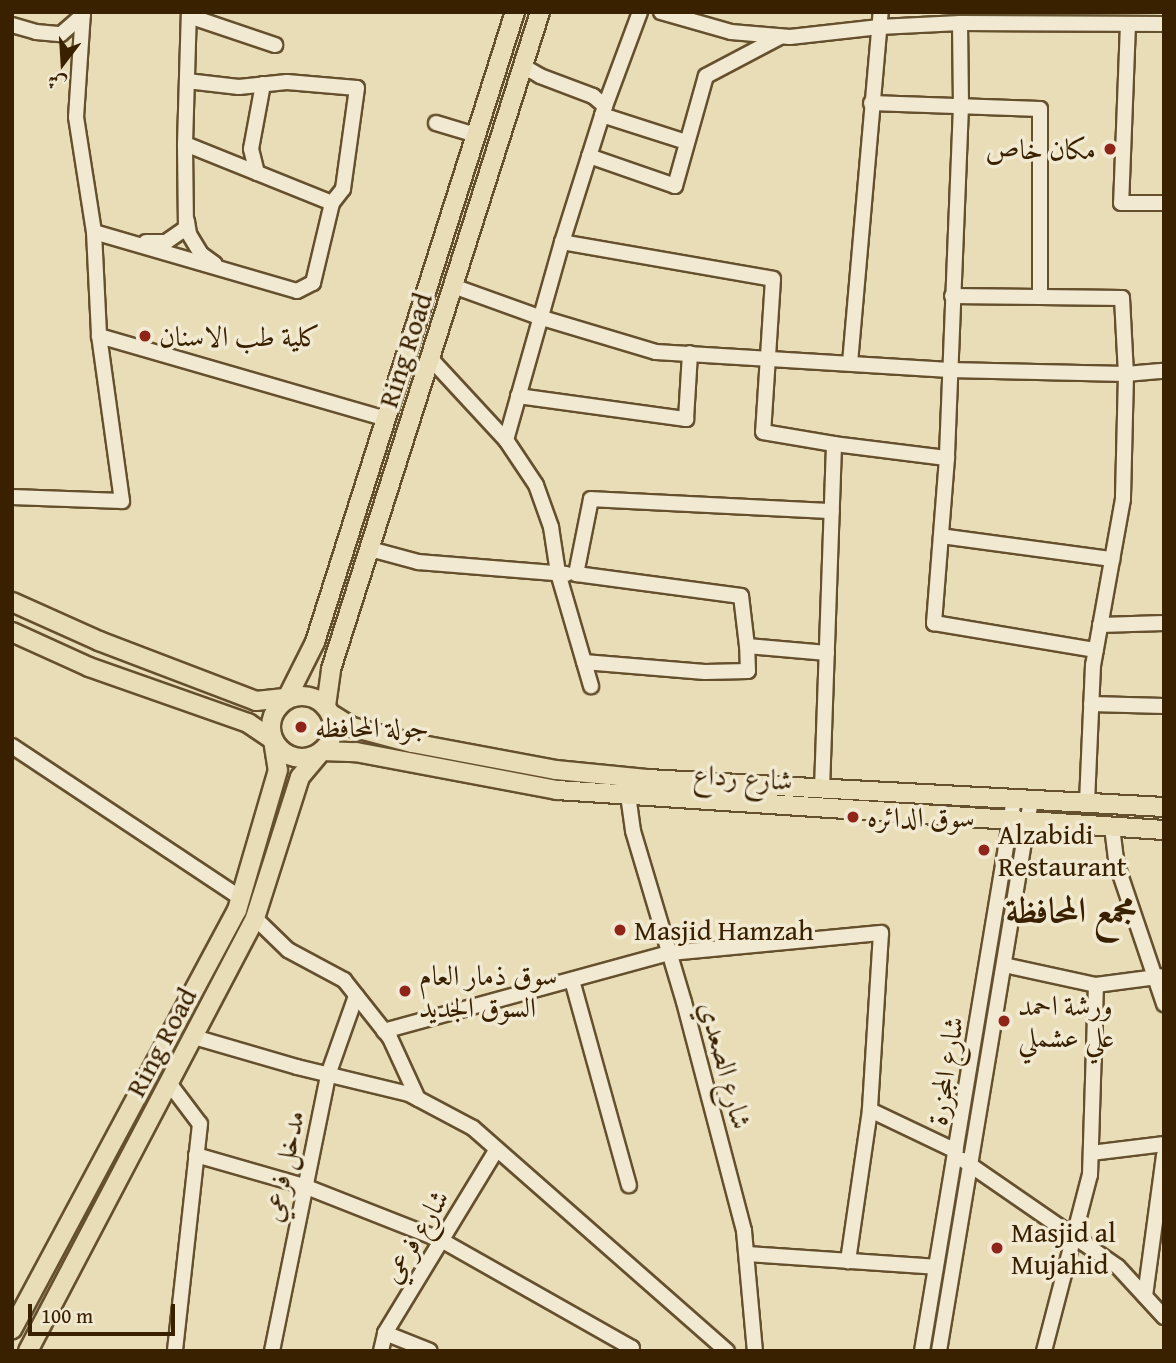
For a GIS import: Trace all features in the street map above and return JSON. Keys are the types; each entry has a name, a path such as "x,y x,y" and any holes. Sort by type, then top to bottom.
{"main road":[{"name":"Ring Road","path":"287,698 316,642 514,12"},
{"name":"Ring Road","path":"328,710 331,669 540,12"},
{"path":"477,132 500,136"},
{"path":"12,602 158,664 256,701 308,695 328,710 333,734 322,751 305,758 295,757 248,723 89,667 12,632"},
{"path":"152,689 158,664"},
{"path":"273,740 270,721 279,704 287,698"},
{"name":"شارع رداع","path":"328,710 352,727 412,743 556,770 647,779 1164,807"},
{"name":"Ring Road","path":"12,1330 204,975 241,898 278,770 273,740"},
{"name":"Ring Road","path":"28,1351 255,918 300,777 322,751"},
{"name":"شارع رداع","path":"322,751 356,752 556,790 1164,830"},
{"path":"204,975 222,984"}],"street":[{"path":"506,440 539,317 603,110 640,12"},
{"path":"661,12 731,32 780,37 880,20 1164,24"},
{"path":"12,25 36,32 61,34 83,13"},
{"path":"12,497 122,501 99,336 94,232 76,117 83,13"},
{"path":"132,243 166,242 186,228 185,144 189,14 275,45"},
{"path":"850,363 880,20"},
{"path":"961,23 961,106 947,458 934,623 1096,650"},
{"path":"1128,24 1121,203 1164,203"},
{"path":"589,156 675,186 706,75 780,37"},
{"path":"523,66 593,96 603,110 686,142"},
{"path":"94,232 297,290 313,283 332,203 343,189 357,88 287,82 239,87 187,81"},
{"path":"257,173 251,149 263,85"},
{"path":"872,103 1040,109 1040,297"},
{"path":"436,123 477,132"},
{"path":"185,144 332,203"},
{"path":"186,216 190,234 201,254 221,269"},
{"path":"562,242 773,279 765,358 763,432 947,458"},
{"path":"453,286 539,317 656,352 949,370 1126,374 1164,371"},
{"path":"952,296 1122,298 1126,374 1123,499 1096,650 1087,803"},
{"path":"99,336 386,419"},
{"path":"518,396 686,419 690,354"},
{"path":"430,358 506,440 536,485 551,527 558,573 591,686"},
{"path":"822,789 835,444"},
{"path":"576,574 591,499 832,511"},
{"path":"941,537 1112,559"},
{"path":"370,549 418,562 576,574 741,596 748,671 705,672 584,662"},
{"path":"1100,625 1164,622"},
{"path":"747,646 827,653"},
{"path":"1091,704 1164,706"},
{"path":"12,746 241,898"},
{"name":"شارع الصعدي","path":"628,795 634,831 744,1231 755,1351"},
{"name":"شارع المجزرة","path":"922,1351 1023,799"},
{"name":"شارع المجزرة","path":"939,1351 1004,965 1019,822"},
{"path":"1112,827 1117,866 1160,976 1164,1004"},
{"path":"255,918 288,950 344,979 384,1031 418,1098"},
{"path":"384,1031 669,953 881,933 870,1110 848,1261"},
{"path":"1004,965 1096,985 1160,976"},
{"path":"572,980 629,1185"},
{"path":"1044,1351 1090,1175 1096,985"},
{"name":"مدخل فرعي","path":"272,1351 328,1075 356,996"},
{"path":"194,1037 418,1098 473,1128 724,1349"},
{"path":"169,1083 200,1124 174,1351"},
{"path":"870,1110 971,1163 1118,1267 1164,1317"},
{"path":"1091,1153 1164,1144"},
{"name":"شارع فرعي","path":"381,1351 385,1333 497,1149"},
{"path":"197,1155 304,1186 441,1240 632,1348 631,1351"},
{"path":"1145,1296 1164,1156"},
{"path":"747,1254 936,1267"},
{"path":"385,1333 430,1351"}],"place":[{"name":"مكان خاص","path":"1110,149"},
{"name":"كلية طب الاسنان","path":"145,336"},
{"name":"جولة المحافظه","path":"301,727"},
{"name":"سوق الدائره","path":"853,817"},
{"name":"Alzabidi Restaurant","path":"984,850"},
{"name":"Masjid Hamzah","path":"620,930"},
{"name":"سوق ذمار العام السوق الجديد","path":"405,991"},
{"name":"ورشة احمد علي عشملي","path":"1004,1021"},
{"name":"Masjid al Mujahid","path":"997,1248"}],"district":[{"name":"مجمع المحافظة","path":"1071,910"}]}
